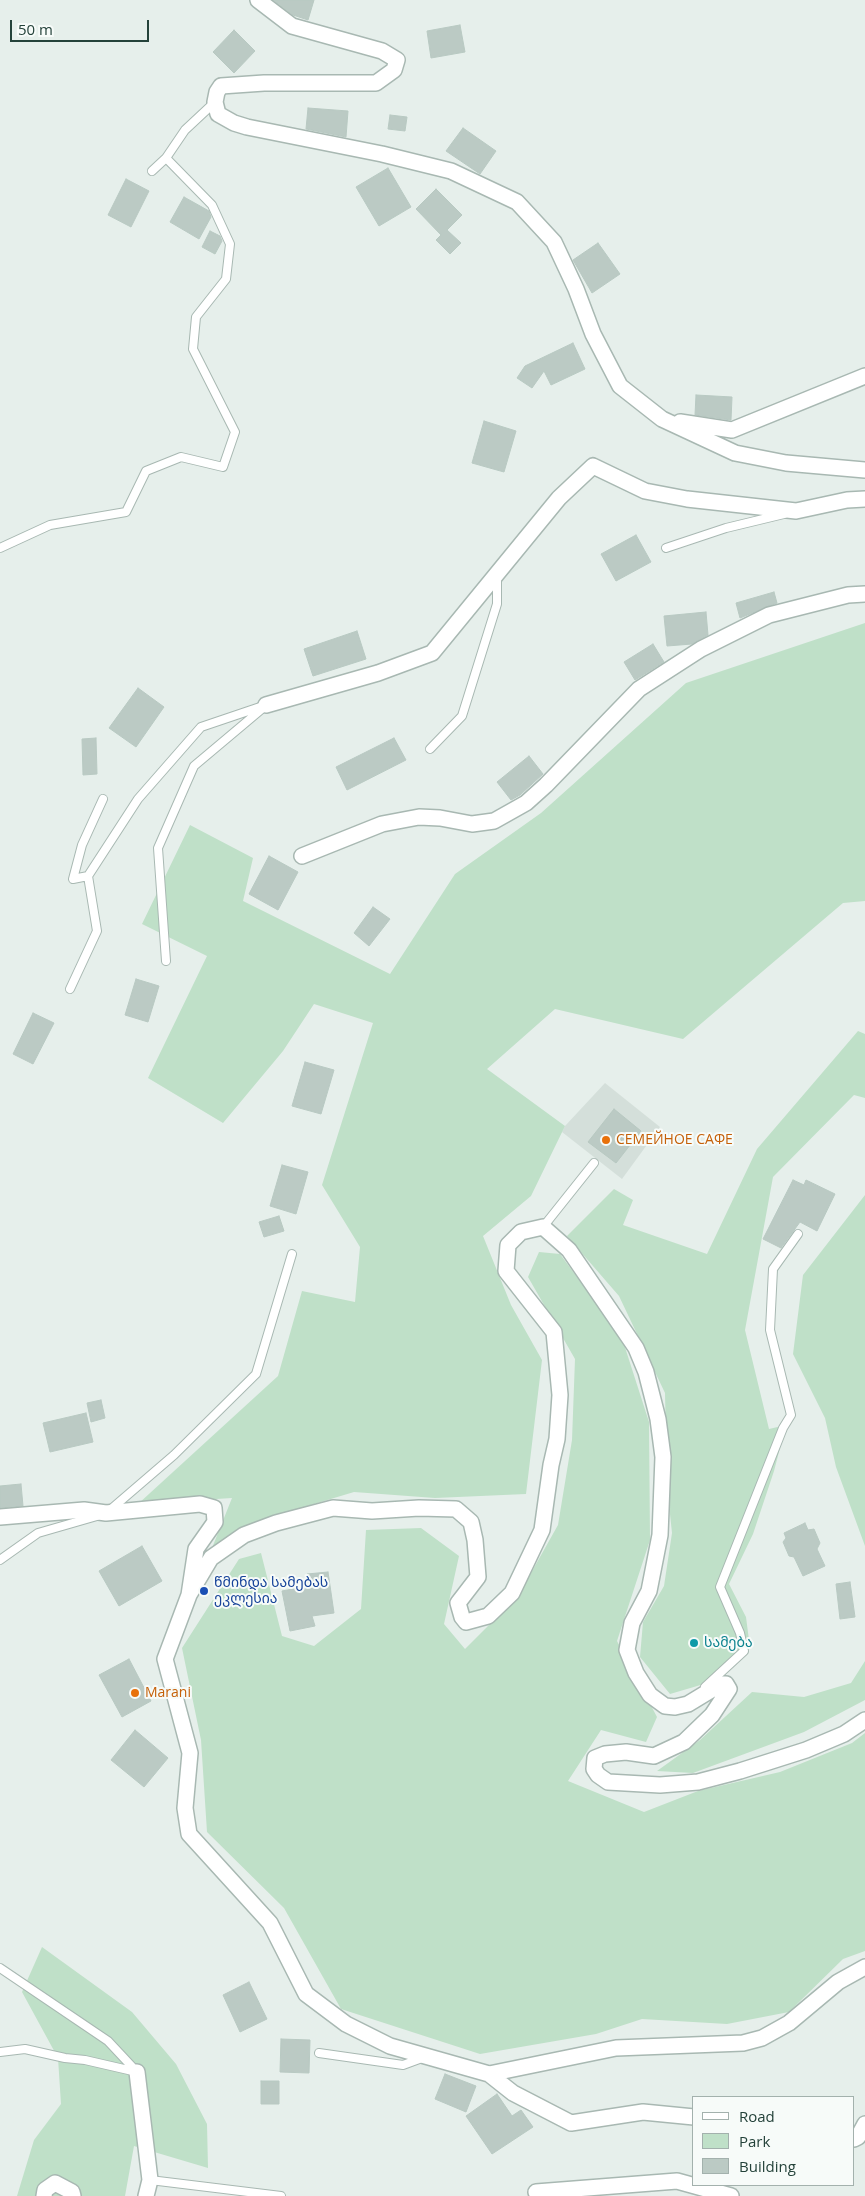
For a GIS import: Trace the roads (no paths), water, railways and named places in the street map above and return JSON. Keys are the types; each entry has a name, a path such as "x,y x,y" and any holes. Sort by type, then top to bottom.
{"street":[{"path":"258,0 292,26 382,51 397,60 394,70 376,83 264,83 221,86 217,92 215,102 218,114 248,128 382,154 451,171 517,202 554,242 576,289 593,334 620,386 662,419 735,452 786,463 865,470"},
{"path":"662,419 732,430 853,379 865,376"},
{"path":"266,705 378,673 432,653 560,498 593,466 645,491 687,499 796,511 847,500 865,499"},
{"path":"302,856 382,824 419,817 440,818 472,824 494,821 526,803 546,785 639,689 701,649 769,615 848,595 865,594"},
{"path":"692,2117 644,2112 571,2123 513,2093 490,2074 390,2046 346,2024 306,1994 270,1923 189,1834 185,1808 190,1753 165,1659 189,1595 212,1558 244,1535 276,1523 333,1508 372,1511 419,1508 456,1509 471,1522 475,1540 478,1577 458,1603 462,1617 466,1622 488,1616 512,1593 542,1530 551,1465 557,1439 560,1395 554,1332 506,1271 508,1245 521,1232 543,1227 569,1250 636,1348 646,1372 658,1419 663,1457 660,1534 649,1591 632,1623 627,1650 636,1673 650,1695 665,1706 675,1707 688,1704 721,1684 728,1686 728,1694 712,1715 684,1742 654,1756 626,1752 605,1754 595,1758 594,1769 608,1782 660,1785 698,1782 806,1750 844,1734 865,1720"},
{"path":"0,1517 84,1510 106,1513 200,1504 214,1508 215,1522 196,1549 189,1595"},
{"path":"490,2074 616,2048 743,2043 762,2038 789,2023 838,1982 865,1967"},
{"path":"137,2072 150,2180 146,2196"},
{"path":"855,2138 865,2124"},
{"path":"536,2192 677,2181 692,2185"},
{"path":"44,2196 45,2190 55,2183 72,2192 73,2196"},
{"path":"695,2186 730,2196"}],"lane":[{"path":"152,171 166,158 185,130 215,102"},
{"path":"0,548 50,525 126,512 146,471 181,457 223,468 235,432 193,349 196,317 226,279 230,244 212,205 166,158"},
{"path":"666,548 726,528 796,511"},
{"path":"430,749 462,716 497,604 497,574"},
{"path":"70,990 97,931 88,876 138,799 201,727 266,705"},
{"path":"166,961 158,848 194,766 266,705"},
{"path":"88,876 73,879 82,845 103,799"},
{"path":"543,1227 594,1163"},
{"path":"688,1704 744,1651 740,1633 720,1587 783,1428 791,1415 770,1330 773,1270 798,1234"},
{"path":"0,1560 38,1533 106,1513 174,1455 256,1374 292,1254"},
{"path":"0,1968 108,2041 137,2072"},
{"path":"0,2052 25,2049 137,2072"},
{"path":"319,2054 403,2065 426,2056"},
{"path":"150,2180 281,2196"}],"place":[{"name":"СЕМЕЙНОЕ САФЕ","path":"606,1140"},
{"name":"წმინდა სამებას ეკლესია","path":"204,1591"},
{"name":"სამება","path":"694,1643"},
{"name":"Marani","path":"135,1693"}]}
